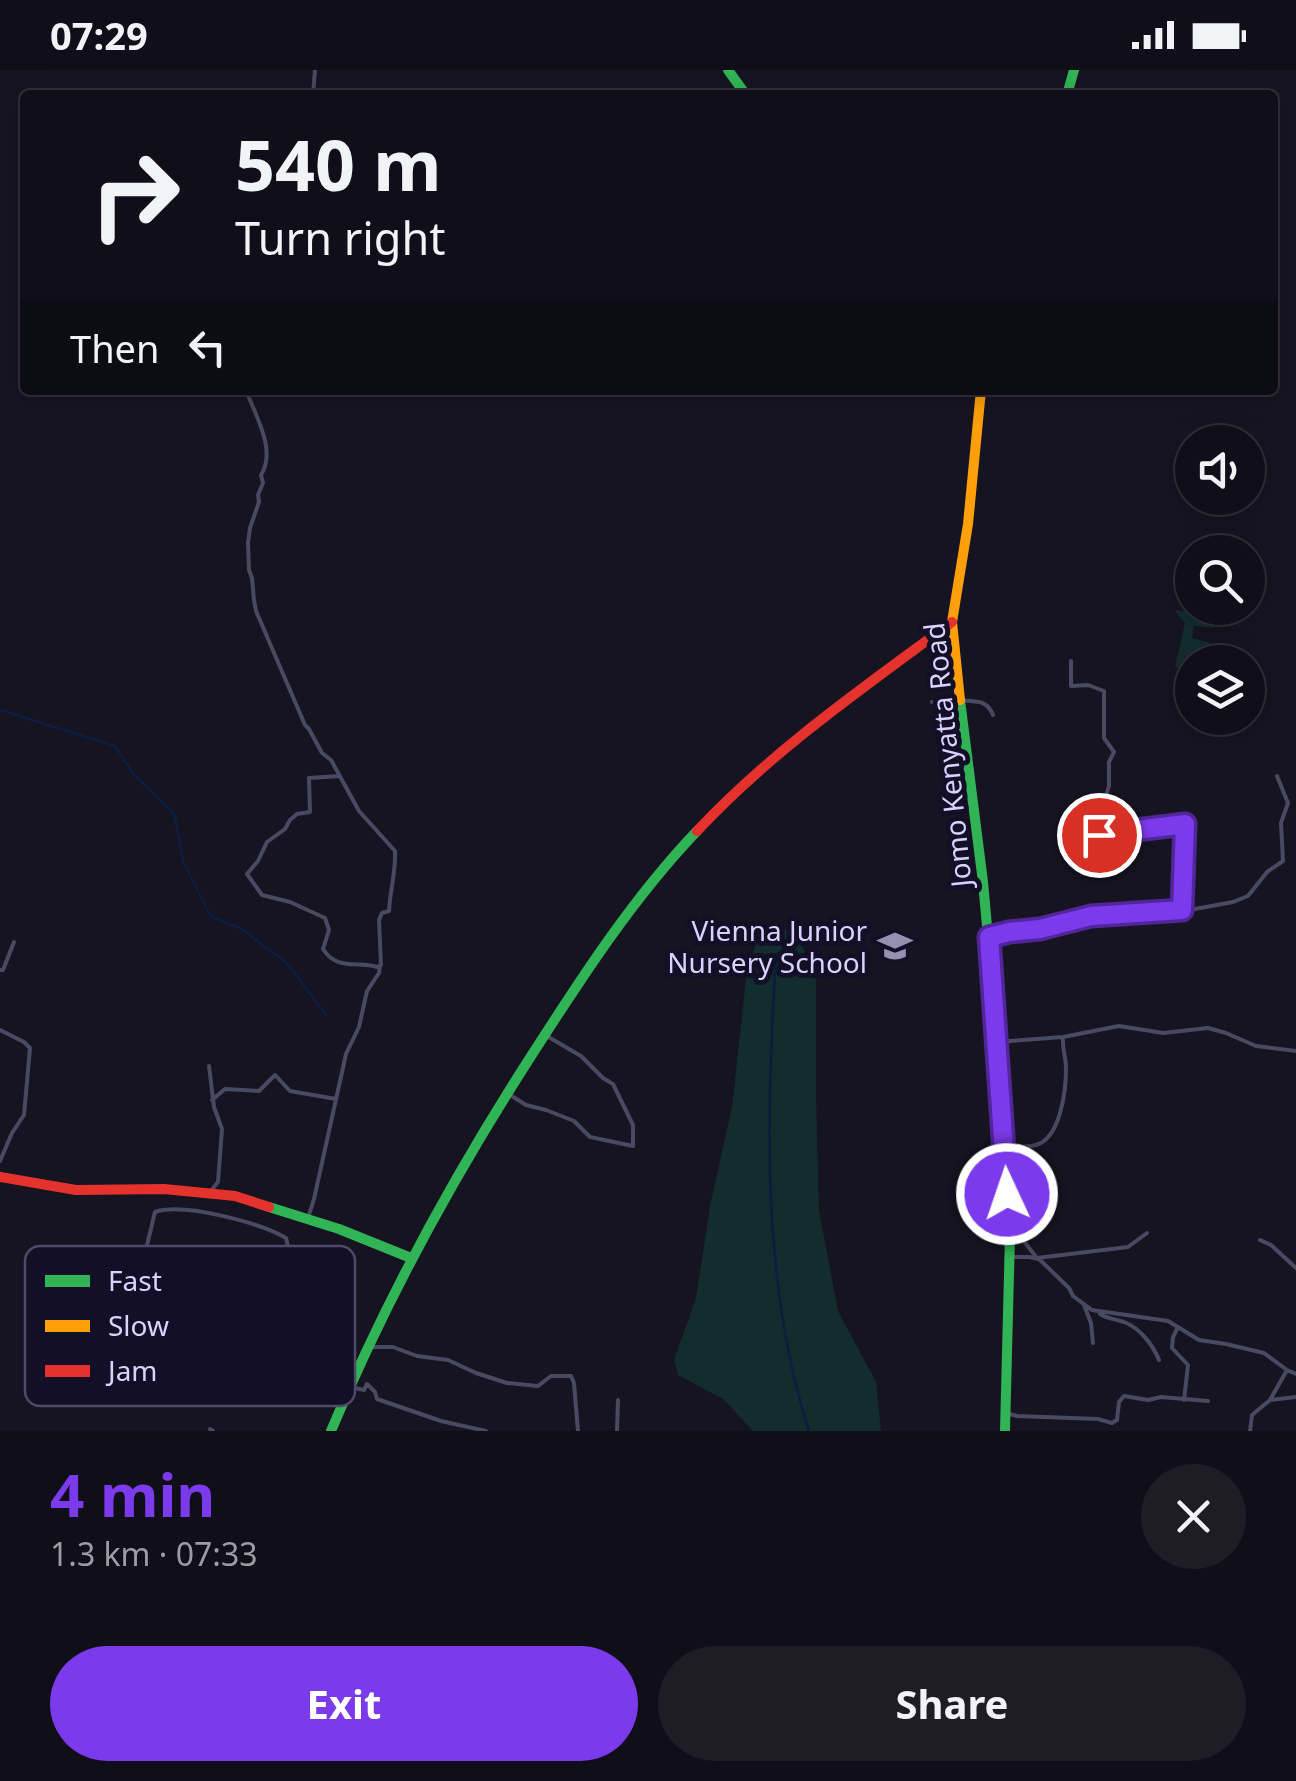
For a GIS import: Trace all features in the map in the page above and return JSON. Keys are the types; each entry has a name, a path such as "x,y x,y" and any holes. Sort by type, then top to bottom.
{"street":[{"path":"248,395 265,440 266,468 261,475 263,482 248,543 248,570 256,611 300,715 322,754 331,760 359,810 395,851 396,872 389,891 389,911 382,912 380,920 380,965 366,990 359,1027 346,1054 308,1218"},
{"name":"Jomo Kenyatta Road","path":"981,395 968,524 952,622 982,865 998,1045 1010,1257 1005,1431"},
{"path":"355,1377 410,1258 507,1093 586,972 685,842 784,747 952,622"},
{"path":"1071,661 1071,686 1088,684 1104,691 1104,738 1114,752 1092,835 1120,836 1128,831 1185,824 1182,910"},
{"path":"932,702 947,707 981,702 990,707 993,715"},
{"path":"340,776 310,778 310,812 296,814 285,830 267,842 258,862 246,874 262,895 290,902 325,918 329,930 323,949 326,956 346,966 380,965"},
{"path":"985,930 1040,929 1091,916 1198,909 1244,898 1267,872 1282,863 1282,823 1288,803 1277,776"},
{"path":"0,970 14,942"},
{"path":"998,1045 1119,1026 1156,1033 1208,1028 1256,1046 1296,1051"},
{"path":"0,1030 30,1048 24,1115 0,1161"},
{"path":"507,1093 532,1107 577,1123 590,1137 634,1146 633,1124 613,1084 581,1056 545,1035"},
{"path":"1004,1147 1036,1145 1051,1131 1065,1097 1063,1036"},
{"path":"209,1066 212,1100 222,1135 218,1182 210,1192"},
{"path":"212,1100 225,1088 259,1091 275,1075 293,1092 336,1099"},
{"path":"0,1177 92,1191 164,1188 235,1196 308,1218 410,1258"},
{"path":"969,1197 1008,1206"},
{"path":"147,1246 155,1212 170,1209 211,1213 275,1233 286,1238 286,1246"},
{"path":"1010,1257 1038,1258 1128,1247 1147,1233"},
{"path":"1019,1234 1084,1305 1106,1319 1133,1326 1154,1348 1159,1360"},
{"path":"1260,1240 1296,1268"},
{"path":"1084,1305 1093,1343"},
{"path":"1096,1312 1168,1321 1199,1340 1264,1353 1296,1374"},
{"path":"1178,1329 1172,1348 1188,1365 1184,1400"},
{"path":"368,1347 393,1347 417,1356 448,1360 507,1382 538,1386 551,1376 572,1376 578,1431"},
{"path":"355,1362 361,1364"},
{"path":"1250,1431 1252,1415 1270,1400 1287,1370"},
{"path":"355,1388 364,1390 366,1384 378,1399 441,1421 486,1431"},
{"path":"1005,1412 1017,1416 1098,1419 1112,1424 1117,1420 1122,1397 1208,1401"},
{"path":"1270,1400 1296,1397"},
{"path":"616,1431 618,1400"},
{"path":"331,1431 342,1406"},
{"path":"441,1421 441,1431"}],"green space":[{"path":"1185,625 1213,625 1214,628 1194,626 1192,638 1214,645 1180,645"},
{"path":"776,924 799,938 816,981 819,1210 838,1311 876,1382 881,1431 753,1431 723,1399 678,1375 674,1360 696,1298 710,1206 732,1107 747,971 761,928"}],"waterway":[{"path":"0,710 115,746 134,775 174,813 183,861 211,917 240,928 288,964 326,1015"},
{"path":"776,954 770,1074 775,1255 793,1373 809,1431"}],"traffic: fast":[{"path":"728,70 742,90"},
{"path":"1068,90 1074,70"},
{"path":"960,700 983,882 1000,1070 1010,1235 1005,1431"},
{"path":"355,1377 399,1284 506,1096 611,937 697,831"},
{"path":"269,1207 411,1258"},
{"path":"331,1431 342,1406"}],"traffic: slow":[{"path":"960,700 952,622 968,524 981,395"}],"traffic: jam":[{"path":"697,831 756,773 952,622"},
{"path":"0,1177 76,1190 164,1189 235,1196 269,1207"}],"place":[{"name":"Vienna Junior Nursery School","path":"895,946"}],"route":[{"path":"1007,1194 989,937 1091,916 1182,910 1185,824 1128,831 1120,836 1099,835"}]}
